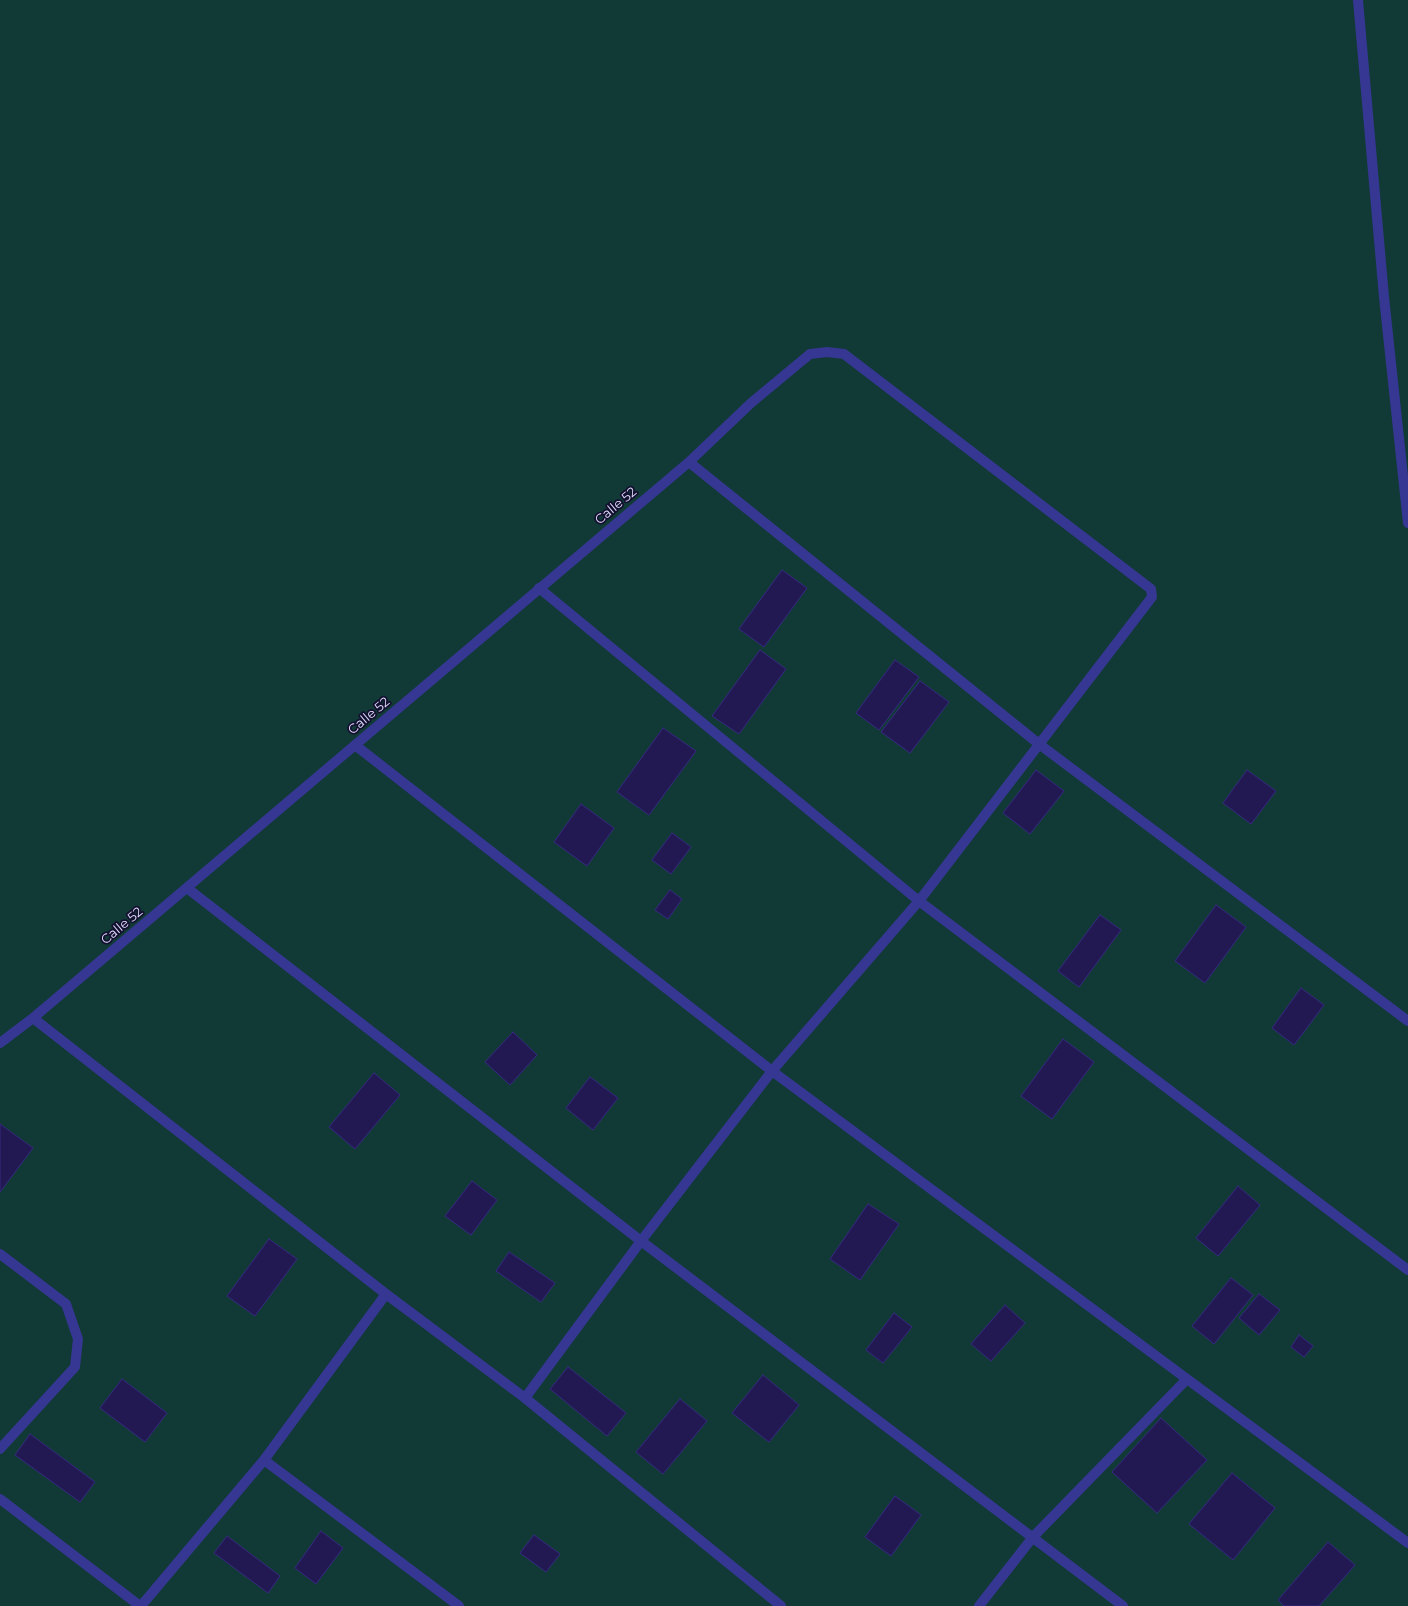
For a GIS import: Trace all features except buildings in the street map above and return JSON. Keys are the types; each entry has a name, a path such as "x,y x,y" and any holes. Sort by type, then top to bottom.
{"street":[{"path":"1358,0 1384,297 1408,523"},
{"name":"Calle 52","path":"0,1043 33,1018 689,462 751,404 810,354 827,352 844,354 1151,589 1152,597 919,901 772,1071 641,1241 525,1398"},
{"path":"689,462 1038,744 1408,1021"},
{"path":"539,588 919,901 1408,1270"},
{"path":"355,745 772,1071 1408,1543"},
{"path":"187,888 641,1241 1123,1606"},
{"path":"33,1018 386,1294 525,1398 768,1602 781,1606"},
{"path":"0,1254 66,1304 78,1339 75,1367 0,1449"},
{"path":"0,1499 140,1606 264,1460 386,1294"},
{"path":"979,1606 1033,1537 1187,1379"},
{"path":"264,1460 459,1606"}],"green space":[{"path":"0,0 1408,0 1408,1606 0,1606"}]}
